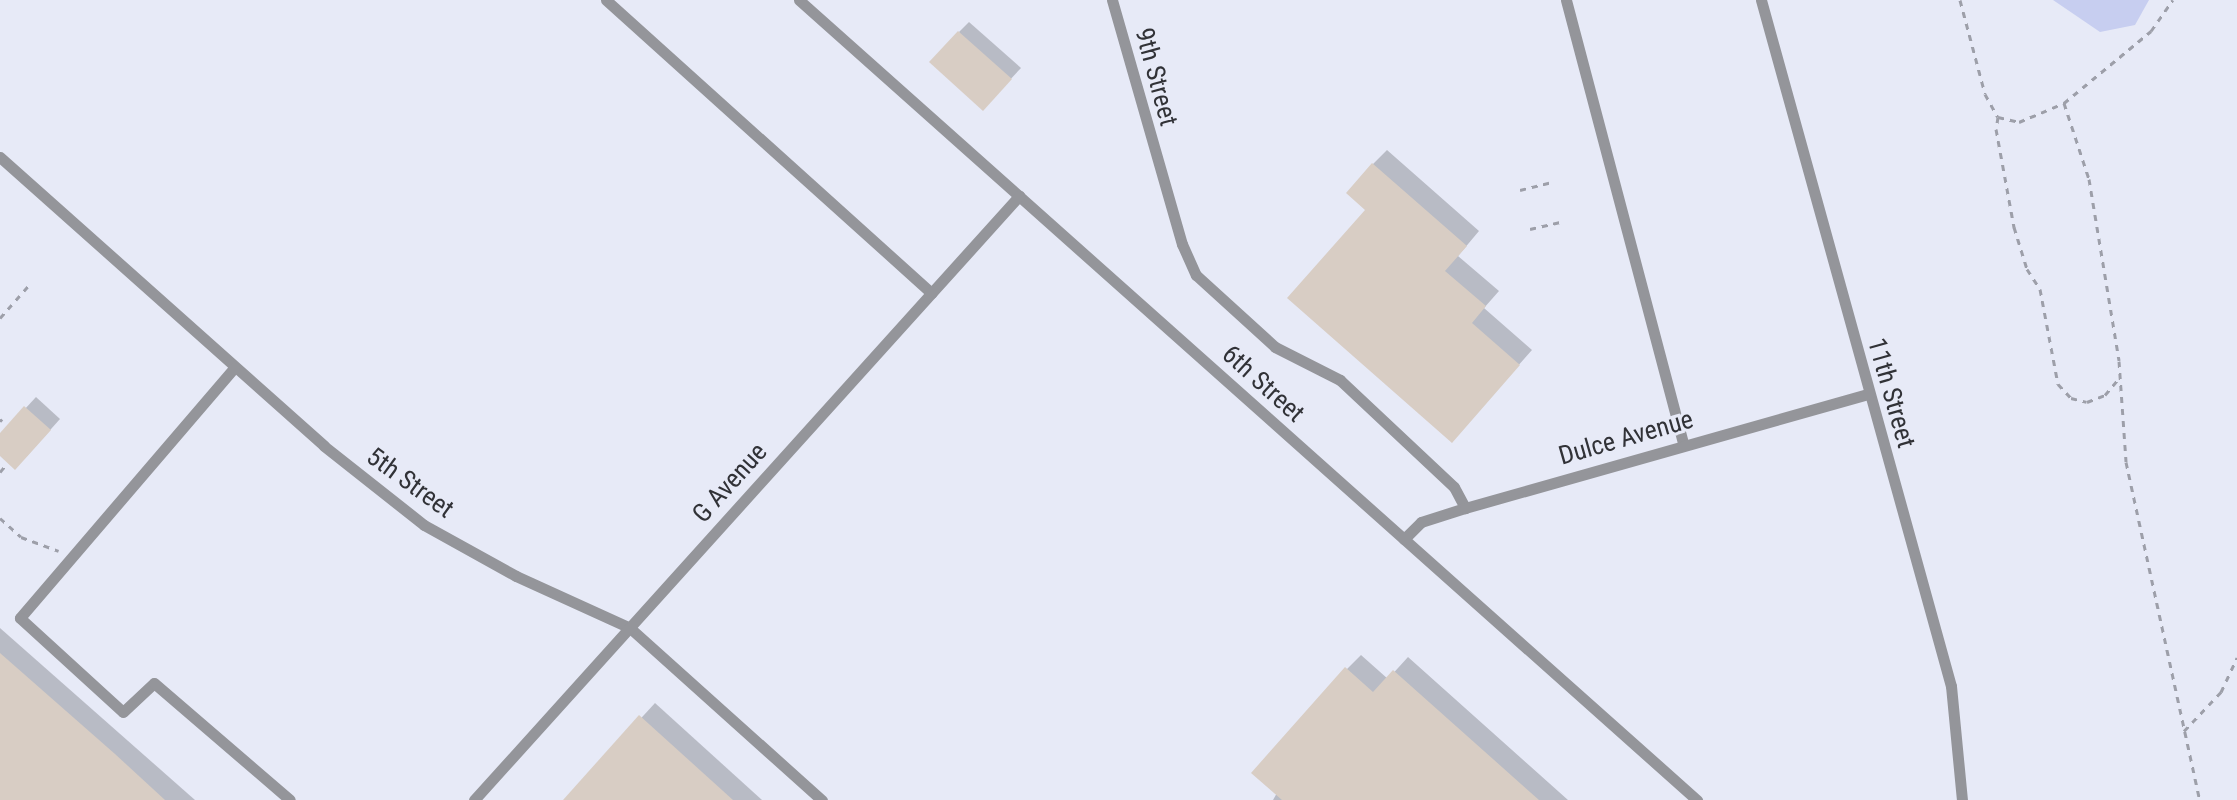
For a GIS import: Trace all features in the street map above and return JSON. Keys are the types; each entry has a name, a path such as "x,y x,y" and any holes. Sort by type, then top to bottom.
{"lane":[{"path":"606,0 931,293"},
{"name":"6th Street","path":"799,0 1697,800"},
{"name":"9th Street","path":"1112,0 1158,165 1196,275 1275,347 1340,380 1454,487 1465,508"},
{"path":"1566,0 1683,443"},
{"name":"11th Street","path":"1761,0 1951,686 1962,800"},
{"name":"5th Street","path":"0,157 234,368 424,525 516,576 630,628 822,800"},
{"name":"G Avenue","path":"474,800 1019,196"},
{"path":"234,368 20,618 123,712 154,683 290,800"},
{"name":"Dulce Avenue","path":"1404,539 1421,522 1465,508 1683,443 1869,394"}],"path":[{"path":"1960,0 1985,94 1998,117 1996,129 2014,227 2027,269 2040,289 2058,384 2071,398 2087,402 2105,395 2120,377"},
{"path":"1998,117 2019,122 2064,103 2151,31 2173,0"},
{"path":"2064,103 2089,179 2120,377 2126,462 2200,800"},
{"path":"1520,190 1549,183"},
{"path":"1530,229 1560,222"},
{"path":"0,318 30,284"},
{"path":"0,472 5,466"},
{"path":"0,518 21,537 59,551"},
{"path":"2184,731 2221,692 2237,657"}],"shaded area":[{"path":"2053,0 2149,0 2135,25 2100,32"}],"building":[{"path":"958,31 1012,79 983,111 929,62"},
{"path":"1372,163 1467,246 1445,271 1486,306 1472,323 1520,365 1452,443 1287,298 1365,210 1346,193"},
{"path":"24,406 51,430 15,470 0,456 0,433"},
{"path":"0,653 115,754 165,800 0,800"},
{"path":"1345,667 1373,692 1393,670 1539,800 1282,800 1251,773"},
{"path":"639,715 733,800 563,800"}]}
